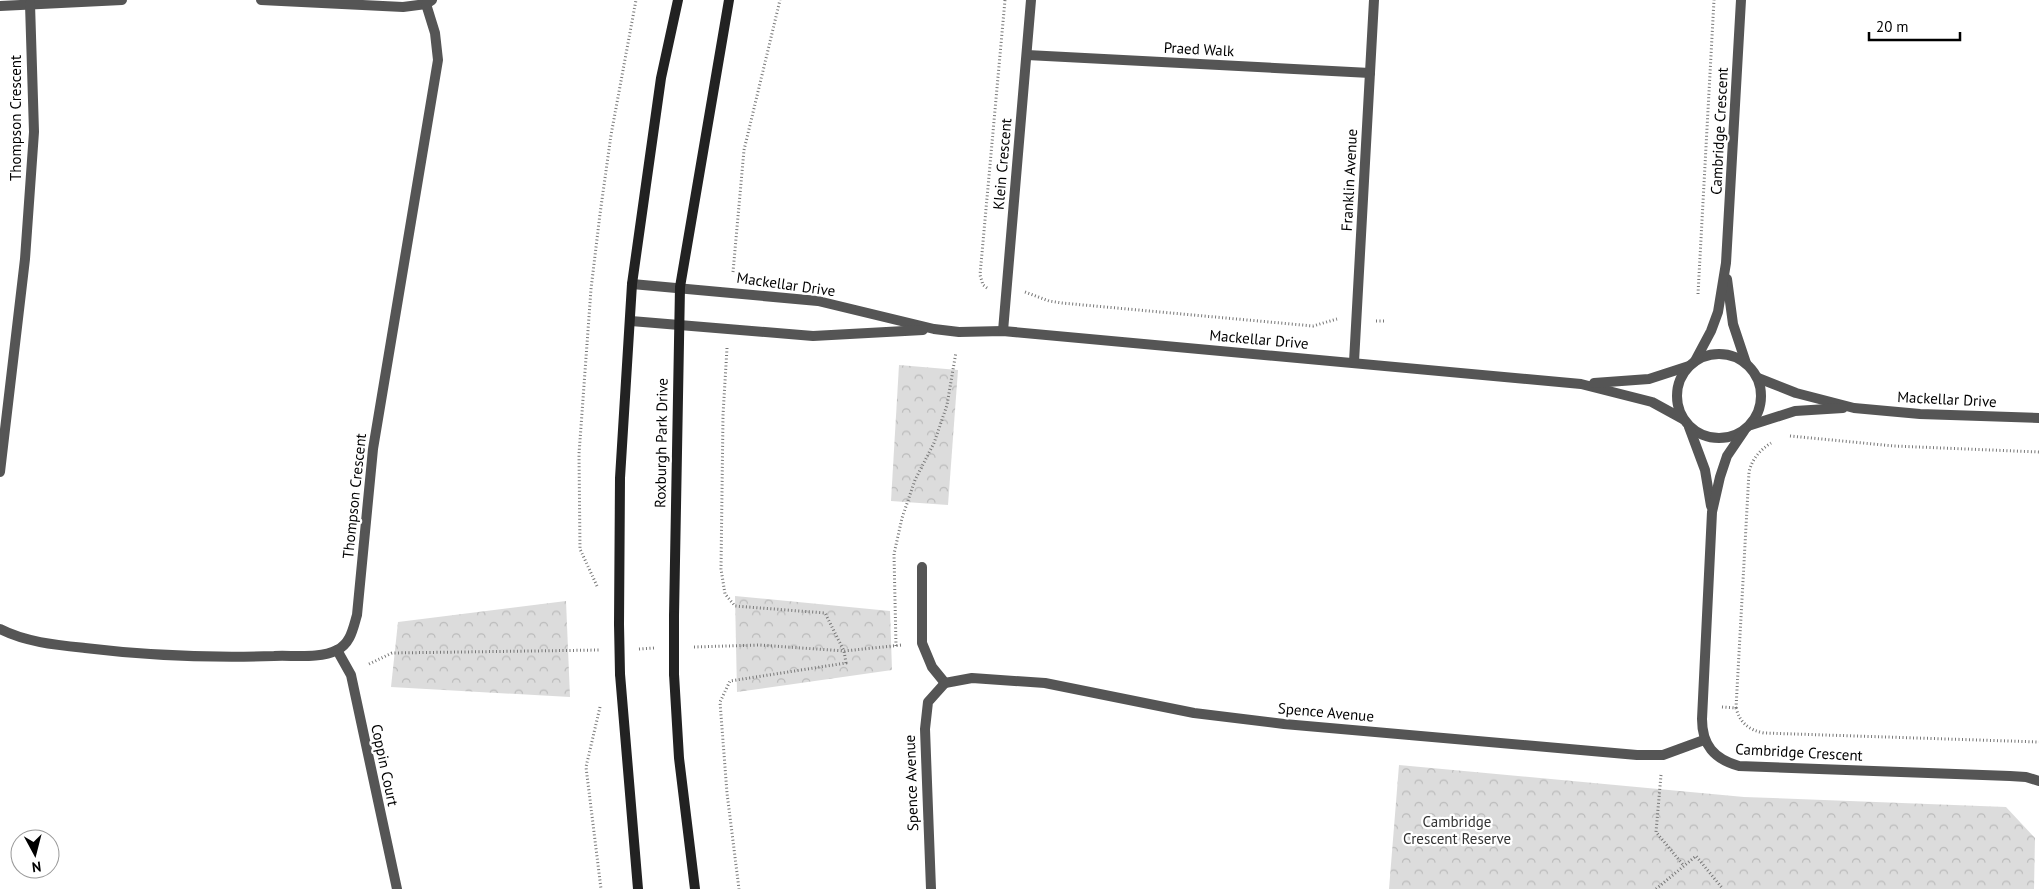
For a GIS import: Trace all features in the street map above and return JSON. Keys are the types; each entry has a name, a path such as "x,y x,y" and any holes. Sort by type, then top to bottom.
{"street":[{"path":"0,6 122,0"},
{"path":"261,0 403,7 429,2"},
{"path":"638,889 620,674 620,478 632,284 660,78 678,0"},
{"name":"Roxburgh Park Drive","path":"695,889 679,758 674,674 678,323 680,287 729,0"},
{"name":"Klein Crescent","path":"1003,331 1031,0"},
{"name":"Franklin Avenue","path":"1354,362 1374,0"},
{"name":"Cambridge Crescent","path":"1692,364 1716,318 1726,263 1741,0"},
{"name":"Thompson Crescent","path":"338,650 350,639 357,615 373,449 438,60 429,2"},
{"name":"Thompson Crescent","path":"0,472 25,259 33,142 30,4"},
{"name":"Praed Walk","path":"1027,55 1370,74"},
{"name":"Cambridge Crescent","path":"1726,263 1733,324 1746,363"},
{"name":"Mackellar Drive","path":"632,284 818,301 934,330"},
{"name":"Mackellar Drive","path":"630,321 678,323 813,336 934,330 959,332 1003,331 1354,362 1581,384 1652,402 1685,422"},
{"path":"1704,740 1702,704 1712,512 1727,456 1758,414 1761,402 1758,378 1746,363 1734,357 1721,354 1708,355 1692,364 1680,378 1676,392 1678,406 1705,470 1712,512"},
{"name":"Mackellar Drive","path":"1581,384 1649,379 1692,364"},
{"name":"Mackellar Drive","path":"1758,378 1796,393 1854,408"},
{"name":"Mackellar Drive","path":"1747,428 1795,411 1854,408 1920,414 2039,418"},
{"path":"1685,422 1709,437 1732,436 1747,428"},
{"path":"922,567 922,643 932,667 945,684"},
{"path":"0,630 31,640 149,656 202,658 314,655 338,650"},
{"name":"Coppin Court","path":"338,650 352,675 397,889"},
{"name":"Spence Avenue","path":"931,889 925,729 928,702 945,684 972,678 1044,684 1186,712 1284,724 1637,755 1663,755 1704,740"},
{"name":"Cambridge Crescent","path":"1704,740 1712,753 1727,763 1739,766 2010,776 2026,777 2039,781"}],"path":[{"path":"598,595 597,586 580,549 580,454 591,289 611,135 636,0"},
{"path":"731,292 744,150 780,0"},
{"path":"1005,0 980,275 983,286 986,288 1034,294 1049,301 1062,303 1313,326 1339,318 1386,321"},
{"path":"1698,299 1714,0"},
{"path":"729,328 723,415 721,540 721,569 725,594 736,606 825,613 844,651 846,663 730,682 720,702 726,793 739,889"},
{"path":"896,646 894,554 902,518 915,480 934,443 947,404 959,332"},
{"path":"1785,437 1951,449 2039,452"},
{"path":"1774,441 1758,454 1751,464 1749,472 1736,708 1745,725 1753,731 1764,733 2039,742"},
{"path":"600,641 600,660"},
{"path":"1702,704 1736,708"},
{"path":"601,706 586,767 601,889"},
{"path":"1663,755 1656,832 1684,866"},
{"path":"1656,889 1696,856 1723,889"}],"green space":[{"path":"899,365 958,370 948,505 891,501"},
{"path":"735,596 890,611 892,670 737,692"},
{"path":"566,601 570,697 391,687 398,622"},
{"name":"Cambridge Crescent Reserve","path":"1399,765 1744,797 2006,807 2035,838 2034,889 1389,889"}]}
